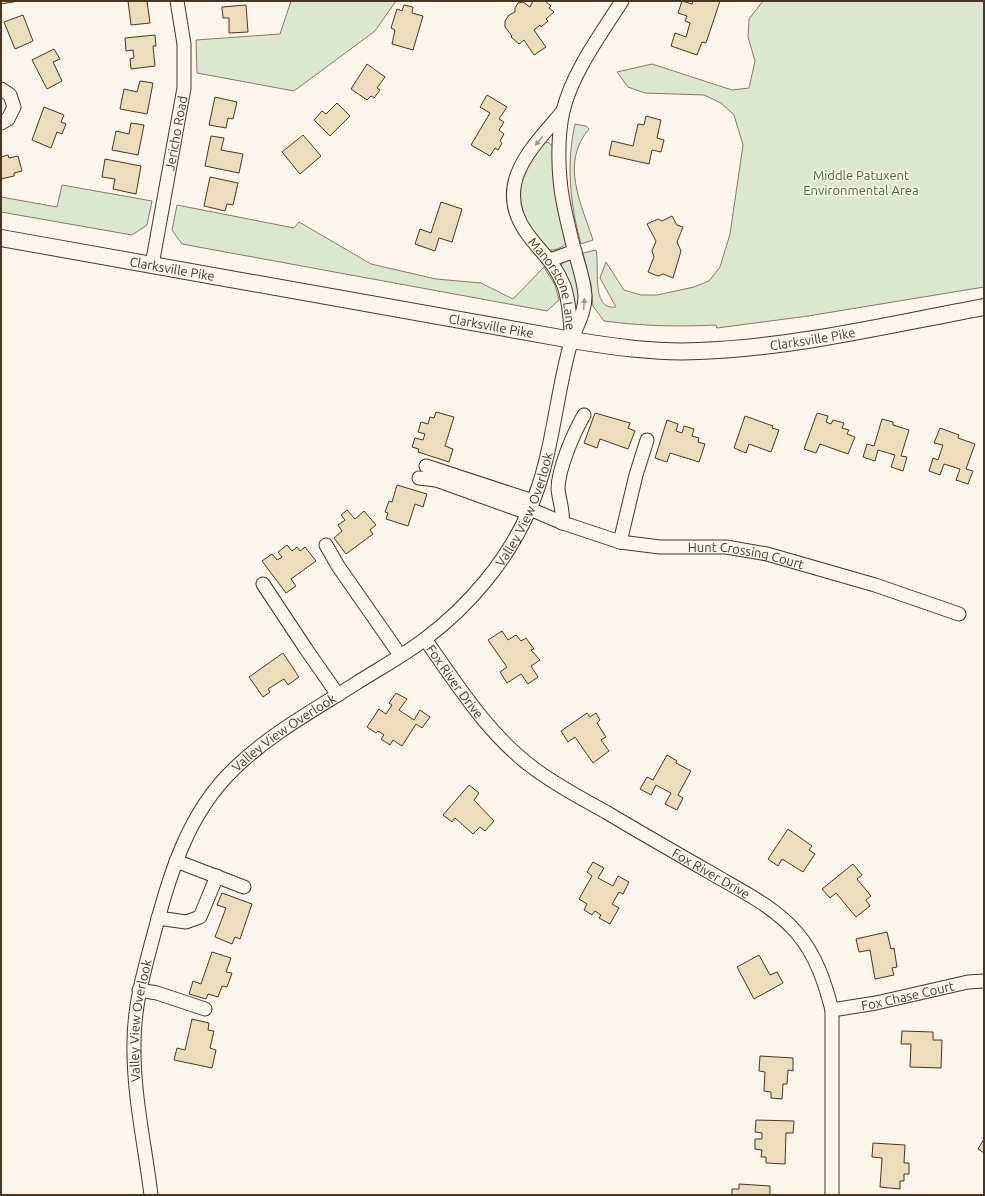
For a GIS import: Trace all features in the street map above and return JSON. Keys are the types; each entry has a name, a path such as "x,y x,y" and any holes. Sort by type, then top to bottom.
{"main road":[{"name":"Clarksville Pike","path":"1,238 572,340 645,350 699,351 811,338 984,307"}],"street":[{"name":"Jericho Road","path":"152,265 184,88 184,44 177,1"},
{"name":"Manorstone Lane","path":"572,340 564,288 550,260 526,232 519,221 514,195 514,182 524,159 563,111 584,61 622,1"},
{"path":"1,89 10,95 14,108 8,119 1,123"},
{"name":"Manorstone Lane","path":"563,111 560,145 560,184 574,251 580,268 585,300 583,313 572,340"},
{"path":"550,260 574,251"},
{"name":"Valley View Overlook","path":"152,1195 136,1080 134,1020 139,990 158,918 185,838 200,810 214,790 233,769 275,736 425,639 460,608 492,572 520,530 530,508 543,469 572,340"},
{"path":"562,523 558,488 560,476 575,432 584,415"},
{"path":"620,542 636,475 647,440"},
{"path":"426,466 530,508"},
{"path":"419,478 436,480 530,508"},
{"name":"Hunt Crossing Court","path":"530,508 562,523 620,542 660,547 726,547 767,554 876,585 959,614"},
{"path":"326,545 338,566 400,655"},
{"path":"263,584 338,695"},
{"name":"Fox River Drive","path":"425,639 492,731 521,758 561,786 764,904 782,918 810,951 827,990 832,1010 832,1195"},
{"path":"176,861 244,887"},
{"path":"158,918 186,922 200,917 217,876"},
{"name":"Fox Chase Court","path":"832,1010 984,980"},
{"path":"139,990 157,993 205,1008"}],"green space":[{"path":"291,1 396,1 375,31 294,91 197,73 196,40 280,34"},
{"name":"Middle Patuxent Environmental Area","path":"763,1 984,1 984,287 808,316 717,328 716,325 660,326 604,321 593,306 591,285 583,253 596,250 599,295 602,302 608,306 616,307 600,278 606,262 624,290 641,295 657,295 694,287 709,281 720,267 730,234 743,145 734,115 721,103 704,95 645,93 628,87 617,72 652,64 732,90 749,88 755,61 748,37 749,19"},
{"path":"575,124 586,126 589,129 580,142 574,169 579,198 593,240 581,244 574,214 570,184 572,139"},
{"path":"548,142 554,148 566,243 555,250 548,250 532,232 522,212 519,195 521,178 524,170 541,146"},
{"path":"62,185 152,201 147,225 132,235 1,212 1,197 57,207"},
{"path":"177,205 294,228 299,222 371,264 436,279 481,283 513,299 544,267 555,285 559,300 547,311 182,244 172,230"},
{"path":"569,259 571,261 578,286 580,310 574,315 561,267 563,260"}],"building":[{"path":"1,1 19,1 1,4"},
{"path":"128,1 147,1 150,23 131,25"},
{"path":"533,1 545,1 551,6 549,8 554,12 546,19 548,21 541,27 540,25 534,30 546,47 534,55 524,40 519,44 511,37 512,36 505,27 505,21 509,15 515,12 515,8 518,3 523,2 530,7"},
{"path":"682,1 692,4 693,1 720,1 706,43 702,42 697,55 671,46 675,33 686,37 690,23 685,21 687,16 678,13"},
{"path":"246,5 248,32 229,33 229,18 223,18 222,7"},
{"path":"404,5 413,7 412,13 423,16 413,50 392,44 395,30 391,28 397,9 402,11"},
{"path":"23,15 33,41 15,49 4,22"},
{"path":"155,35 156,46 153,46 155,66 131,69 130,59 134,58 133,50 126,51 125,38"},
{"path":"54,49 60,59 53,62 62,81 47,89 32,60"},
{"path":"367,64 385,77 377,88 380,90 374,98 371,96 367,100 351,89"},
{"path":"140,81 153,83 147,114 120,109 124,89 137,92"},
{"path":"487,95 507,107 499,119 504,122 499,130 504,134 500,141 502,143 498,150 495,148 490,156 471,145 490,113 480,107"},
{"path":"215,97 237,102 233,119 228,118 226,128 209,125"},
{"path":"337,103 350,116 330,136 314,120 322,111 326,114"},
{"path":"44,107 64,115 61,122 66,124 62,134 57,132 51,148 32,140"},
{"path":"646,116 661,120 657,138 664,140 661,152 652,150 649,164 609,155 612,141 633,146 638,124 644,125"},
{"path":"131,123 144,125 138,155 112,150 116,131 129,134"},
{"path":"303,135 321,156 300,174 282,152"},
{"path":"211,136 224,138 221,150 243,154 239,173 205,166"},
{"path":"8,155 9,158 18,156 22,171 14,173 14,176 1,179 1,157"},
{"path":"105,159 141,166 136,194 113,189 115,179 102,177"},
{"path":"210,177 238,183 233,205 227,204 225,211 204,206"},
{"path":"441,202 462,209 452,242 439,238 435,251 415,244 420,229 431,233"},
{"path":"672,216 677,225 683,227 677,242 681,251 673,278 663,274 658,276 648,272 654,257 652,251 656,241 647,224 658,219 662,221"},
{"path":"436,412 454,417 445,446 453,449 449,462 418,452 419,449 412,447 415,438 423,440 425,434 418,432 421,422 428,424 430,417 434,418"},
{"path":"595,413 630,423 628,428 635,431 628,449 600,439 597,448 584,443"},
{"path":"817,413 828,416 826,422 831,424 833,420 844,423 842,428 849,430 847,434 855,437 848,454 820,444 816,453 804,449"},
{"path":"745,416 773,426 772,428 779,430 771,452 749,444 746,453 734,448"},
{"path":"882,419 893,422 893,425 909,430 901,456 907,457 903,471 891,467 895,455 878,450 875,461 863,457 867,444 874,446"},
{"path":"667,420 678,424 676,431 682,433 684,426 694,429 692,436 699,438 698,442 705,444 699,462 670,453 667,462 655,458"},
{"path":"940,428 959,435 958,438 975,444 966,469 973,471 968,484 956,480 960,469 944,464 940,475 929,471 933,458 938,460 943,445 934,443"},
{"path":"397,485 427,494 423,507 415,504 408,526 386,519 388,513 385,512 389,501 392,502"},
{"path":"347,510 355,519 364,511 376,525 370,530 373,534 346,554 334,538 342,531 338,525 345,520 341,515"},
{"path":"287,545 292,551 297,547 300,551 305,547 316,561 291,579 296,586 286,593 262,561 272,554 277,560 282,557 278,552"},
{"path":"502,631 508,640 516,635 521,641 526,638 534,649 531,650 540,660 531,666 538,677 528,684 521,674 507,683 500,672 507,667 488,640"},
{"path":"283,653 299,677 288,685 284,679 268,689 270,692 263,697 249,677"},
{"path":"396,693 407,699 399,710 414,720 420,710 430,717 422,728 416,724 402,746 393,740 390,745 381,739 384,735 378,731 376,733 367,727 379,709 386,714 392,705 389,703"},
{"path":"587,713 590,717 596,713 600,720 597,723 606,737 601,740 609,751 593,763 575,737 568,742 561,731"},
{"path":"667,755 677,761 676,763 691,771 678,795 683,798 677,810 665,804 671,793 656,785 651,795 640,789 647,777 653,780"},
{"path":"469,785 479,793 474,800 494,821 485,831 480,827 473,834 455,818 452,822 443,815"},
{"path":"788,829 812,846 809,850 815,854 803,872 782,859 778,866 768,859"},
{"path":"593,862 604,868 598,878 613,886 618,876 629,882 623,894 619,892 612,904 619,908 610,924 599,918 601,915 595,911 592,915 584,910 587,904 579,899 592,876 587,872"},
{"path":"853,864 862,875 857,879 871,896 866,900 870,906 856,917 836,893 830,898 822,889"},
{"path":"222,893 252,904 240,939 235,937 232,944 215,937 226,908 217,905"},
{"path":"887,932 891,949 894,948 897,967 892,968 894,975 875,979 870,950 859,952 856,939"},
{"path":"212,952 231,958 226,972 232,973 227,987 222,986 218,997 208,994 206,999 189,994 193,981 201,984"},
{"path":"759,955 770,975 777,972 783,983 754,999 737,967"},
{"path":"192,1019 209,1023 208,1030 214,1031 210,1048 216,1050 212,1068 174,1060 177,1048 185,1050"},
{"path":"902,1031 933,1032 933,1040 942,1040 941,1068 910,1067 911,1044 901,1044"},
{"path":"760,1056 793,1058 793,1071 788,1070 787,1084 783,1084 782,1099 771,1098 771,1092 764,1091 765,1072 759,1071"},
{"path":"756,1120 794,1121 793,1133 786,1133 785,1164 766,1163 766,1157 761,1157 762,1150 755,1149 755,1139 762,1139 762,1133 755,1132"},
{"path":"984,1139 984,1153 978,1149"},
{"path":"873,1143 905,1145 904,1163 909,1163 909,1174 904,1174 904,1181 900,1181 900,1189 880,1187 882,1158 872,1157"},
{"path":"739,1184 770,1186 770,1195 732,1195 732,1189 739,1189"}]}
